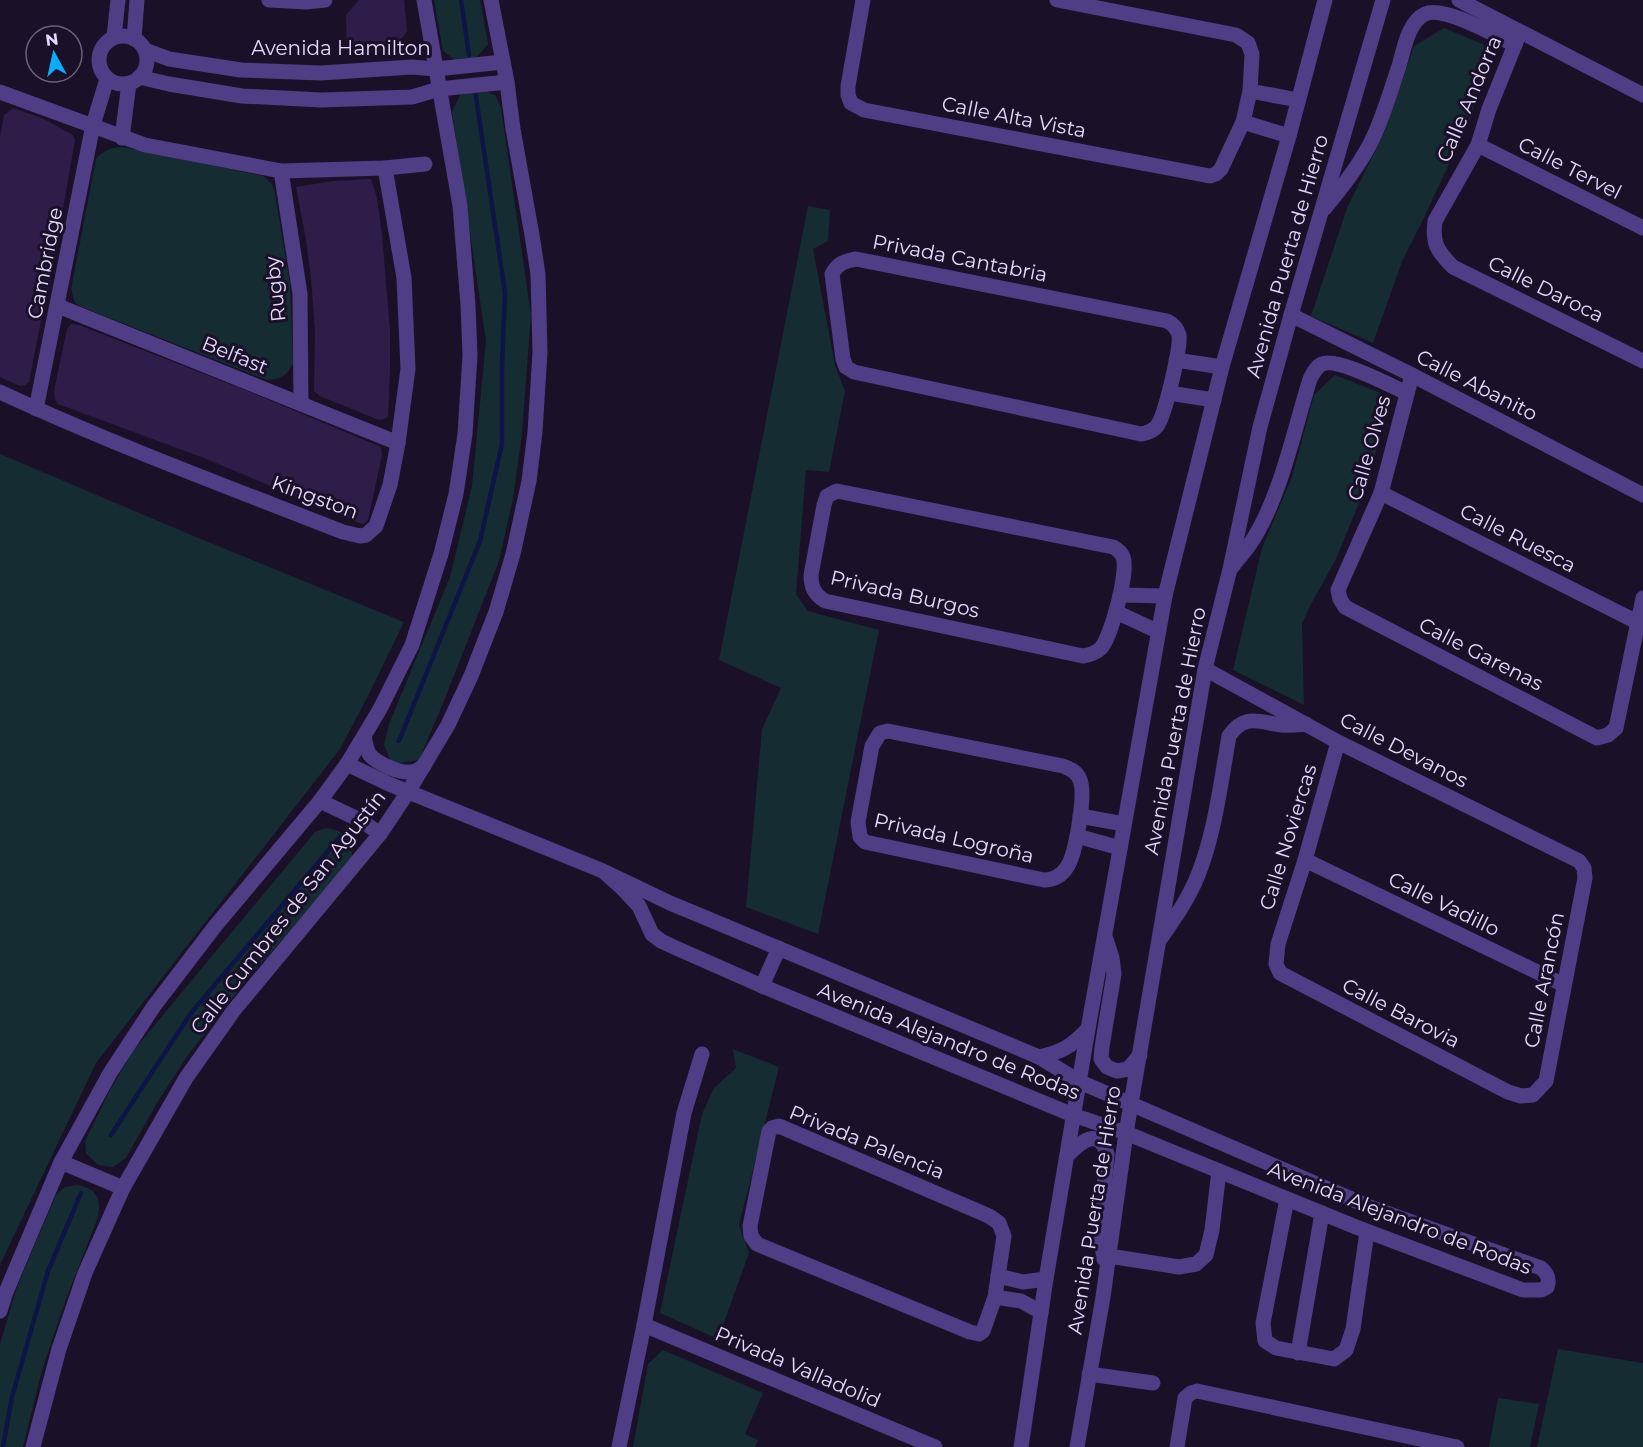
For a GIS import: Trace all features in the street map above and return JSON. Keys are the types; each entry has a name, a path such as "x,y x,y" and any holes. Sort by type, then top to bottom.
{"street":[{"path":"114,37 118,0"},
{"path":"122,138 134,80 145,69 147,60 140,45 137,0"},
{"path":"269,0 306,2 325,0"},
{"path":"0,1311 61,1162 110,1073 154,1006 216,925 320,801 347,764 364,737 412,645 441,554 456,494 465,434 470,355 460,206 424,0"},
{"name":"Calle Cumbres de San Agustín","path":"33,1447 59,1349 85,1273 123,1188 186,1078 234,1010 380,834 408,792 448,725 471,676 496,612 513,554 529,481 535,432 540,352 538,274 507,82 491,0"},
{"name":"Calle Alta Vista","path":"863,0 848,95 851,103 864,110 1210,176 1216,174 1221,169 1243,122 1250,91 1252,54 1248,43 1236,35 1058,0"},
{"name":"Avenida Puerta de Hierro","path":"1018,1445 1157,631 1222,367 1289,135 1325,0"},
{"name":"Avenida Puerta de Hierro","path":"1077,1447 1157,944 1205,669 1230,569 1260,427 1383,0"},
{"path":"1459,0 1517,39"},
{"path":"1321,213 1346,182 1370,143 1391,90 1410,31 1425,14 1435,12 1449,14 1517,39 1643,95"},
{"path":"140,45 124,36 114,37 104,45 98,56 100,68 107,79 118,83 134,80 169,84 242,96 321,100 412,97 439,89 507,82"},
{"name":"Calle Andorra","path":"1437,248 1434,234 1435,221 1478,145 1517,39"},
{"name":"Avenida Hamilton","path":"140,45 169,59 241,70 321,73 412,67 436,69 503,62"},
{"name":"Cambridge","path":"36,409 93,125 107,79"},
{"path":"1250,91 1298,100"},
{"path":"0,92 145,145 281,171 385,168 425,164"},
{"path":"1243,122 1289,135"},
{"name":"Calle Tervel","path":"1478,145 1643,228"},
{"name":"Kingston","path":"0,392 36,409 343,532 366,535 376,526 390,485 408,369 404,278 385,168"},
{"name":"Rugby","path":"281,171 300,294 301,404"},
{"name":"Calle Daroca","path":"1437,248 1453,267 1643,361"},
{"name":"Privada Cantabria","path":"856,259 1167,321 1177,329 1179,336 1176,360 1160,420 1157,426 1141,434 854,372 846,368 843,359 832,274 836,267 844,261 856,259"},
{"name":"Belfast","path":"58,306 398,443"},
{"name":"Calle Abanito","path":"1291,315 1643,495"},
{"path":"1176,360 1222,367"},
{"name":"Calle Abanito","path":"1230,569 1250,544 1269,508 1310,379 1316,369 1329,362 1344,365 1407,393"},
{"name":"Calle Olves","path":"1340,599 1338,590 1381,493 1412,375"},
{"path":"1168,393 1214,400"},
{"name":"Privada Burgos","path":"837,490 1113,547 1123,557 1125,567 1120,595 1116,612 1101,648 1083,656 825,601 814,592 811,575 827,496 837,490"},
{"name":"Calle Ruesca","path":"1381,493 1637,622"},
{"path":"1120,595 1165,596"},
{"path":"1637,622 1643,598"},
{"name":"Calle Garenas","path":"1340,599 1346,607 1597,738 1608,735 1616,728 1637,622"},
{"path":"1116,612 1157,631"},
{"name":"Calle Devanos","path":"1205,669 1338,742 1579,861 1584,868"},
{"path":"1157,944 1186,902 1198,875 1208,845 1229,736 1241,723 1247,721 1284,726 1306,724"},
{"name":"Privada Logroña","path":"888,731 1071,769 1080,779 1083,792 1080,816 1069,865 1059,876 1051,880 865,842 860,837 858,822 872,746 880,733 888,731"},
{"path":"364,737 367,750 377,762 409,772 424,766"},
{"name":"Calle Noviercas","path":"1278,944 1305,860 1338,742"},
{"name":"Avenida Alejandro de Rodas","path":"347,764 408,792 603,871 670,903 1039,1057 1080,1082 1370,1207 1541,1268 1549,1281 1547,1287 1541,1290 1523,1290 1367,1232 1126,1133 1073,1115 762,986 661,941 652,933 639,906 603,871"},
{"path":"320,801 362,821 380,834"},
{"path":"1080,816 1124,824"},
{"path":"1077,836 1120,848"},
{"name":"Calle Vadillo","path":"1305,860 1564,985"},
{"name":"Calle Arancón","path":"1533,1095 1546,1082 1585,878 1584,868"},
{"path":"647,924 655,909 662,904 670,903"},
{"path":"1105,936 1113,958 1114,974 1101,1059 1107,1067 1117,1071 1128,1068 1140,1055"},
{"name":"Calle Barovia","path":"1278,944 1276,963 1280,973 1287,978 1508,1092 1521,1096 1533,1095"},
{"path":"762,986 779,948"},
{"path":"1039,1057 1058,1053 1075,1043 1088,1029"},
{"path":"619,1447 684,1113 702,1054"},
{"name":"Privada Palencia","path":"779,1126 995,1219 1002,1228 1004,1236 998,1276 995,1297 983,1331 975,1334 757,1244 751,1236 750,1226 770,1129 779,1126"},
{"path":"1067,1156 1084,1140 1093,1138 1105,1147 1107,1154 1100,1233 1107,1263 1179,1267 1196,1264 1206,1255 1212,1230 1219,1172"},
{"path":"61,1162 123,1188"},
{"path":"1287,1199 1263,1323 1265,1341 1276,1348 1334,1359 1346,1350 1353,1329 1367,1232"},
{"path":"1298,1353 1322,1213"},
{"path":"998,1276 1023,1282 1046,1280"},
{"path":"995,1297 1020,1301 1041,1312"},
{"name":"Privada Valladolid","path":"644,1325 935,1447"},
{"path":"1089,1374 1153,1383"},
{"path":"1177,1447 1185,1398 1202,1391 1457,1447"}],"green space":[{"path":"434,0 480,0 488,44 472,60 460,62 443,51"},
{"path":"1444,28 1492,48 1470,119 1403,259 1373,343 1311,316 1347,208 1384,133 1414,46"},
{"path":"482,90 495,95 501,108 531,315 522,433 513,499 499,561 419,760 392,764 384,745 389,724 450,577 472,486 486,341 452,112 461,93"},
{"path":"122,147 263,176 272,184 290,284 293,363 283,376 267,380 75,303 71,289 96,159 108,150"},
{"path":"808,206 830,210 828,241 813,249 835,365 845,391 829,472 806,470 796,594 808,611 879,630 818,934 746,907 762,729 781,688 719,660"},
{"path":"1335,375 1388,396 1371,474 1336,559 1302,624 1304,705 1233,670 1262,548 1292,477 1314,395"},
{"path":"0,454 404,622 340,749 96,1063 0,1265"},
{"path":"326,828 339,831 347,837 351,846 352,859 245,982 188,1055 157,1103 126,1158 113,1167 98,1165 86,1153 85,1141 110,1090 134,1050 315,832"},
{"path":"733,1049 779,1067 739,1225 749,1253 718,1339 660,1313 702,1114 714,1088 736,1068"},
{"path":"77,1185 89,1189 96,1195 99,1204 98,1217 66,1299 42,1370 23,1447 0,1447 0,1344 17,1287 56,1195 65,1187"},
{"path":"1558,1349 1643,1363 1643,1447 1537,1447"},
{"path":"663,1350 763,1393 745,1434 758,1440 755,1447 633,1447 648,1364"},
{"path":"1498,1398 1539,1404 1530,1447 1489,1447"}],"building":[{"path":"359,0 404,0 407,31 394,50 347,56 346,15"},
{"path":"13,108 44,119 73,135 75,140 50,283 29,382 20,386 0,377 0,137 4,115"},
{"path":"371,179 377,198 382,235 390,330 388,417 379,420 320,396 314,391 315,332 311,277 296,187 334,181"},
{"path":"71,324 79,325 245,390 381,447 382,455 368,520 364,524 359,523 204,458 58,404 54,391 67,329"}],"waterway":[{"path":"461,0 469,55"},
{"path":"399,741 480,541 502,444 505,293 475,90"},
{"path":"111,1135 191,1013 339,838"},
{"path":"3,1447 12,1397 48,1271 81,1193"}]}
